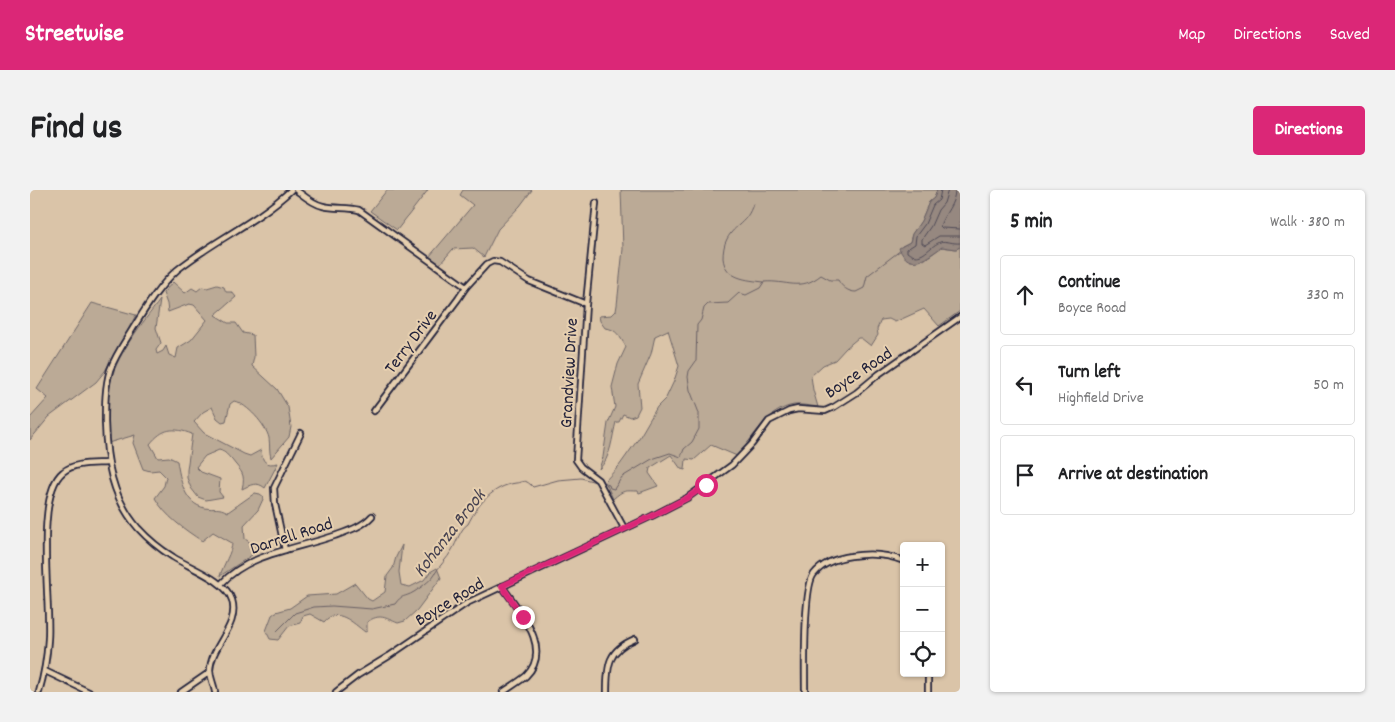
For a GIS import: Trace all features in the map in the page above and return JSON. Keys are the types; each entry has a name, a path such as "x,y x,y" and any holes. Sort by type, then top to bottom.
{"street":[{"path":"216,692 210,672 213,656 231,623 233,615 232,598 221,584 164,551 138,527 129,515 121,501 107,462 105,411 107,381 116,356 164,283 176,271 269,208 291,190"},
{"path":"296,190 317,204 326,207 359,210 466,287"},
{"name":"Grandview Drive","path":"596,203 586,304 576,460 581,467 598,480 624,528"},
{"name":"Terry Drive","path":"374,411 466,287 487,264 493,261 500,262 529,281 586,304"},
{"name":"Boyce Road","path":"336,692 358,675 467,603 687,498 742,456 769,421 782,413 798,409 825,411 834,407 960,317"},
{"path":"285,550 275,504 274,488 301,433"},
{"path":"39,692 45,671 48,639 49,612 45,529 49,500 53,487 62,472 79,465 107,462"},
{"name":"Darrell Road","path":"221,584 240,567 285,550 349,530 366,523 372,516"},
{"path":"804,692 807,594 813,574 831,561 842,557 882,555 893,556 900,559"},
{"path":"502,586 531,629 536,642 536,660 525,677 503,692"},
{"path":"608,692 608,670 614,652 622,645 635,639"},
{"path":"45,671 89,692"},
{"path":"181,692 210,672"},
{"path":"928,677 928,692"}],"shaded area":[{"path":"387,190 428,190 397,230 370,211"},
{"path":"463,190 532,190 498,229 484,257 473,248 453,249 439,265 429,257 473,205 460,195"},
{"path":"621,190 937,190 912,234 910,242 902,246 924,260 942,247 956,249 960,247 960,311 939,326 924,309 895,322 889,319 881,320 877,329 878,335 871,346 861,338 858,338 835,360 823,365 811,376 818,407 794,405 776,412 768,418 737,456 711,445 694,460 686,459 685,470 681,469 671,455 650,468 649,473 658,486 639,493 638,491 625,491 613,499 605,481 619,466 639,438 657,407 666,398 679,366 668,330 655,336 651,354 638,384 640,407 636,415 630,417 623,414 619,422 616,422 609,453 599,469 603,457 608,423 615,407 612,387 618,364 626,347 615,332 605,328 599,316 612,315 616,311 623,249"},
{"path":"173,282 185,293 192,288 197,291 202,287 207,288 217,285 224,287 226,292 232,292 236,297 215,315 228,323 236,323 243,333 253,335 254,357 252,366 277,389 288,407 291,427 289,437 271,458 269,438 264,427 245,406 239,403 234,401 230,404 226,421 222,422 217,418 212,407 203,412 194,422 204,433 244,454 250,456 261,450 262,458 265,462 270,464 278,463 265,488 256,484 242,489 242,473 228,455 219,450 205,456 196,467 201,472 220,479 219,492 223,497 206,500 198,497 191,488 187,478 192,434 179,430 169,430 159,435 150,444 158,458 169,457 177,461 184,490 192,502 198,506 221,509 228,512 255,493 264,497 258,510 244,525 245,539 254,545 257,544 258,551 220,576 232,543 213,532 202,541 164,511 155,498 164,486 166,477 159,470 150,471 143,469 133,443 135,435 108,443 108,395 115,369 132,338 160,300 156,328 161,343 156,350 157,354 163,351 166,346 169,355 176,358 178,348 191,340 207,320 194,305 189,304 168,312 163,293"},
{"path":"92,303 136,315 105,371 96,382 49,417 30,440 30,418 48,398 37,389"},
{"path":"402,545 399,572 401,585 410,587 424,580 430,572 437,568 441,578 417,610 405,621 398,623 379,617 367,622 367,631 365,632 340,616 329,617 324,622 310,614 303,616 300,623 289,626 278,640 270,639 266,631 272,615 290,608 307,596 336,594 355,583 368,599 372,601 385,592 387,576 393,568"}],"water":[{"path":"937,190 960,190 960,247 956,249 942,247 919,261 908,260 903,256 899,248 910,242 912,234"}],"waterway":[{"path":"753,204 748,216 727,239 723,258 725,265 732,274 744,279 764,282"},
{"name":"Kohanza Brook","path":"603,483 614,489 622,477 652,459 670,453 681,457 684,449 692,442 699,429 699,413 690,390 688,377 689,371 696,361 697,325 701,320 704,308 708,304 728,303 739,293 746,295 760,288 764,282 800,284 821,275 830,280 838,280 846,289 856,292 864,288 867,276 901,250"},
{"name":"Kohanza Brook","path":"276,632 295,613 314,607 332,606 372,609 395,604 401,597 416,591 432,577 450,553 476,510 487,497 500,488 524,481 533,487 558,480 581,478 596,482"}],"route":[{"path":"523,617 502,586 652,516 687,498 706,485"}]}
